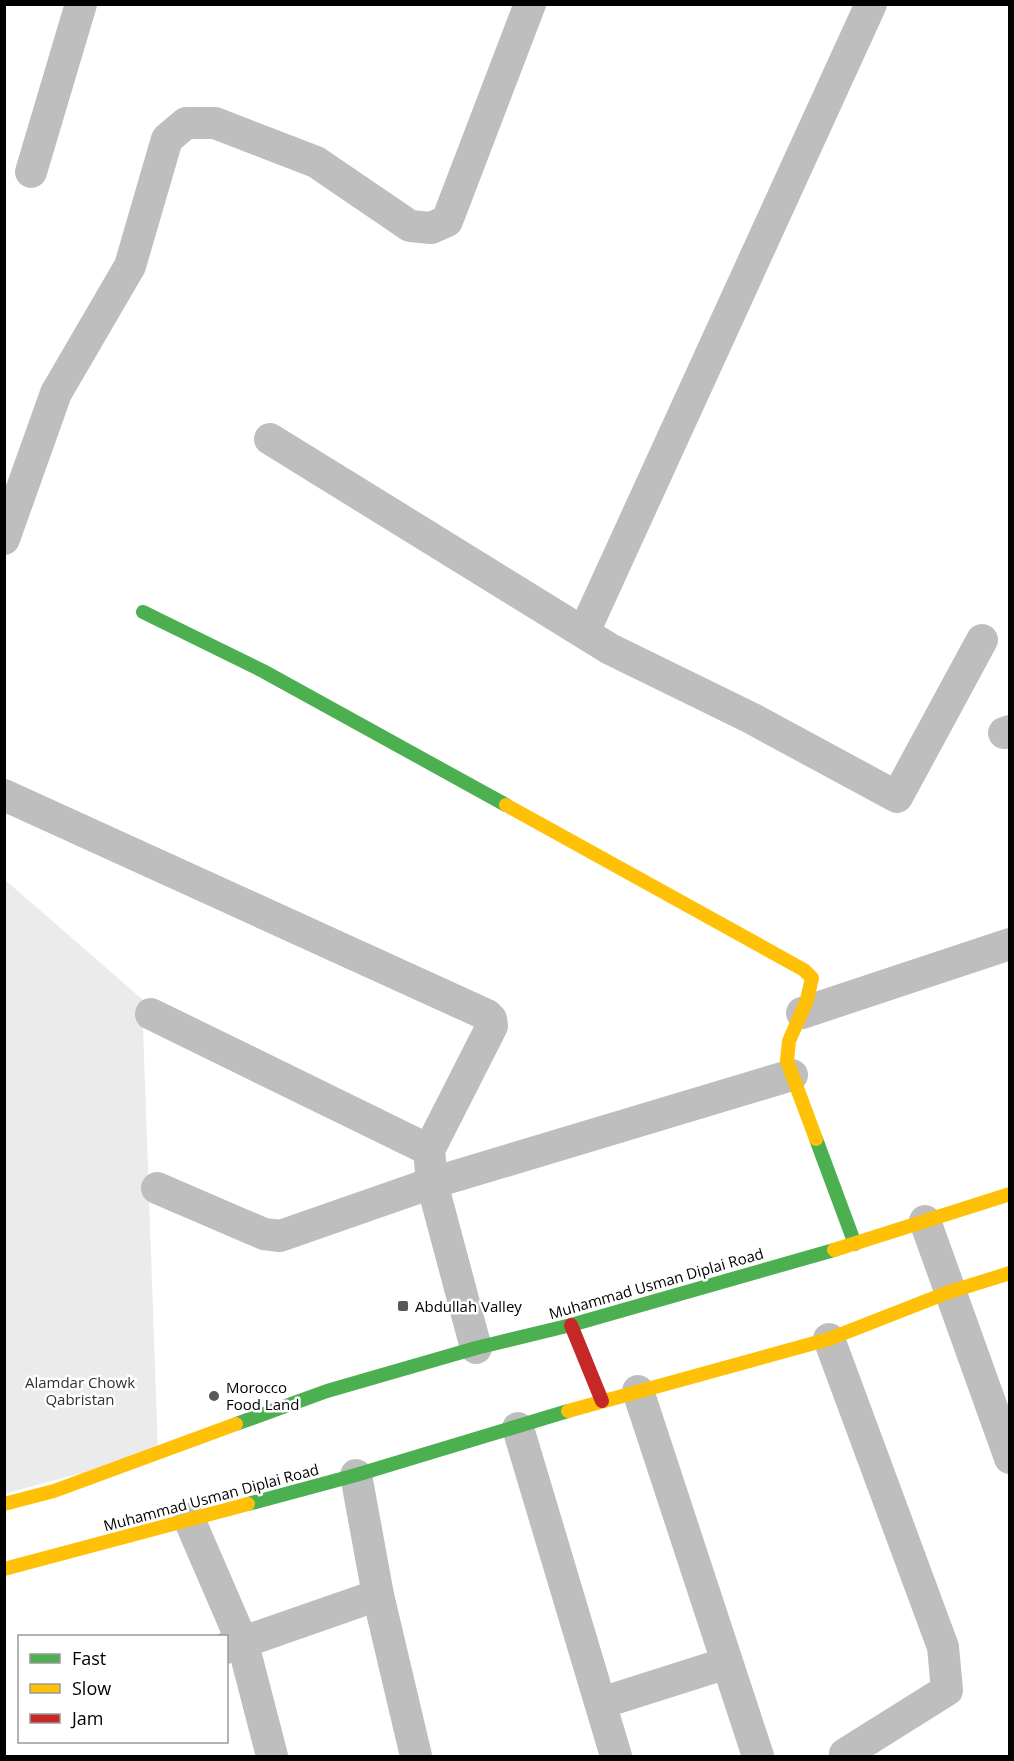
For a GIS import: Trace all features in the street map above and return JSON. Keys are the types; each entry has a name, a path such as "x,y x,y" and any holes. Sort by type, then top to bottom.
{"street":[{"path":"31,172 81,4"},
{"path":"4,539 56,393 130,266 166,139 186,123 215,123 316,162 410,226 431,228 447,220 531,4"},
{"path":"584,632 871,4"},
{"path":"270,439 610,650 751,718 897,797 982,640"},
{"path":"142,612 263,671 804,970 812,978 812,992 786,1052 792,1075 855,1244"},
{"path":"4,795 491,1019 492,1026 429,1150 432,1183 476,1348"},
{"path":"802,1013 1010,944"},
{"path":"151,1014 429,1150"},
{"path":"158,1188 264,1234 280,1236 432,1183 792,1075"},
{"name":"Muhammad Usman Diplai Road","path":"4,1504 54,1491 327,1391 476,1348 571,1325 855,1244 1010,1194"},
{"path":"925,1221 1010,1458"},
{"name":"Muhammad Usman Diplai Road","path":"4,1569 356,1475 602,1401 829,1339 949,1292 1010,1273"},
{"path":"571,1325 602,1401"},
{"path":"829,1339 943,1647 947,1690 845,1756"},
{"path":"638,1391 758,1756"},
{"path":"518,1428 616,1756"},
{"path":"356,1475 378,1595 416,1756"},
{"path":"189,1519 272,1756"},
{"path":"235,1646 378,1595"},
{"path":"601,1703 727,1663"}],"green space":[{"name":"Alamdar Chowk Qabristan","path":"4,879 142,999 158,1452 4,1494"}],"traffic: fast":[{"path":"143,612 263,671 506,805"},
{"path":"816,1139 855,1244"},
{"path":"236,1424 327,1391 834,1250"},
{"path":"248,1504 356,1475 568,1411"}],"traffic: slow":[{"path":"506,805 804,970 812,978 807,1000 789,1041 787,1061 816,1139"},
{"path":"834,1250 1010,1194"},
{"path":"568,1411 829,1339 949,1292 1010,1273"},
{"path":"4,1504 54,1491 236,1424"},
{"path":"4,1569 248,1504"}],"traffic: jam":[{"path":"571,1325 602,1401"}],"place":[{"name":"Abdullah Valley","path":"403,1306"},
{"name":"Morocco Food Land","path":"214,1396"}]}
